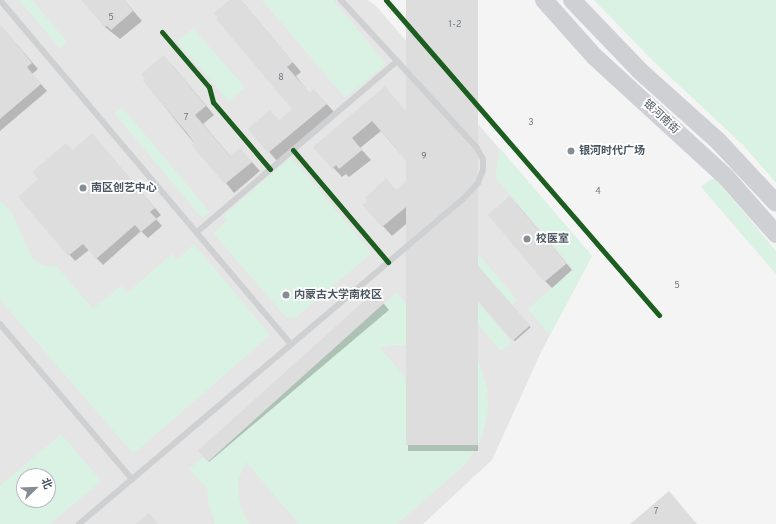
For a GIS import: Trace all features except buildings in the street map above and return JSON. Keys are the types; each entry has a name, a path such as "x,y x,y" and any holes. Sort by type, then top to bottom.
{"main road":[{"name":"银河南街","path":"544,0 595,56 726,177 776,234"},
{"name":"银河南街","path":"572,0 640,71 719,142 776,203"}],"lane":[{"path":"0,0 291,344"},
{"path":"79,524 463,198 478,183 483,170 483,159 477,148 341,0"},
{"path":"197,232 397,61"},
{"path":"0,324 132,479"}],"shaded area":[{"name":"内蒙古大学南校区","path":"0,0 368,0 376,6 592,256 542,350 492,460 423,524 0,524"}],"green space":[{"path":"19,0 32,0 67,42 60,48"},
{"path":"262,0 333,0 386,64 345,98"},
{"path":"594,0 776,0 776,183 744,146 653,61"},
{"path":"193,28 245,88 229,101 177,42"},
{"path":"122,107 210,212 202,218 114,113"},
{"path":"500,148 592,256 550,335 528,309 573,269 495,177"},
{"path":"291,157 372,253 295,318 286,317 213,233 227,221 223,216"},
{"path":"711,179 715,179 776,251 776,274 701,187"},
{"path":"0,201 11,211 32,258 43,266 57,267 93,309 121,286 127,293 172,254 177,260 194,244 270,335 137,451 132,452 0,300"},
{"path":"454,225 517,300 511,305 448,230"},
{"path":"429,244 511,342 501,351 418,253"},
{"path":"397,293 415,314 430,317 454,331 469,347 480,364 487,389 488,410 482,438 466,464 397,524 299,524 246,462 238,480 238,491 241,508 249,524 215,524 208,501 207,488 189,469","holes":["394,345 414,346 426,350 446,367 452,378 458,398 457,415 451,431 380,348"]},
{"path":"61,434 101,481 50,524 0,524 0,486 16,472 16,508 56,508 56,468 21,468"}],"cycle path":[{"path":"386,0 659,315"},
{"path":"162,32 209,87 213,102 270,169"},
{"path":"293,150 388,262"}],"place":[{"name":"银河时代广场","path":"571,151"},
{"name":"南区创艺中心","path":"83,188"},
{"name":"校医室","path":"527,239"},
{"name":"内蒙古大学南校区","path":"286,295"}]}
